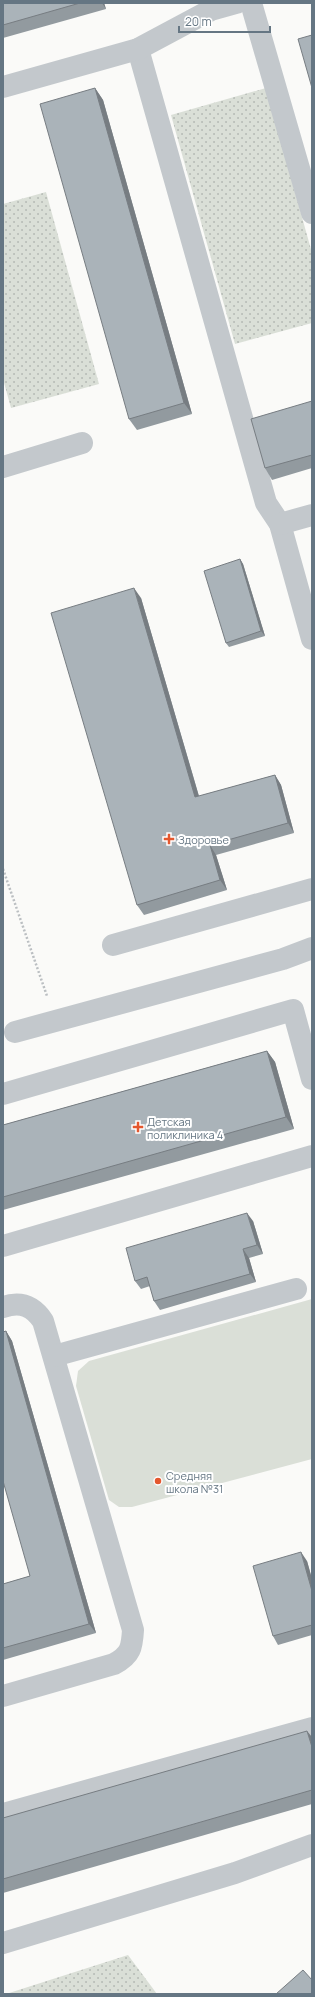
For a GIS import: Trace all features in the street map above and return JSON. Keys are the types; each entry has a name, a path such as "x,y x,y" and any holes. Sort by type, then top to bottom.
{"lane":[{"path":"3,87 138,49 210,7 236,3"},
{"path":"252,3 312,213"},
{"path":"138,49 266,503 280,524 312,639"},
{"path":"3,467 82,443"},
{"path":"280,524 312,515"},
{"path":"113,945 312,889"},
{"path":"15,1032 283,958 312,948"},
{"path":"3,1094 293,1010 312,1078"},
{"path":"3,1246 312,1156"},
{"path":"54,1356 296,1289"},
{"path":"3,1307 12,1304 24,1304 37,1312 43,1321 133,1630 132,1645 126,1658 114,1664 3,1696"},
{"path":"3,1814 312,1728"},
{"path":"3,1943 236,1873 312,1845"}],"path":[{"path":"3,869 56,1021"}],"shaded area":[{"path":"266,88 312,253 312,323 235,344 171,115"},
{"path":"46,192 99,384 11,408 3,379 3,204"},
{"path":"312,1299 312,1459 132,1507 119,1507 109,1500 76,1386 78,1371 89,1361"},
{"path":"128,1955 157,1994 6,1994"}],"building":[{"path":"3,3 80,3 3,25"},
{"path":"312,35 312,88 298,39"},
{"path":"95,88 184,403 129,419 40,104"},
{"path":"312,401 312,455 265,468 251,419"},
{"path":"240,559 261,631 226,643 204,571"},
{"path":"134,588 195,797 275,775 288,823 210,845 220,880 137,905 51,613"},
{"path":"267,1051 286,1117 3,1197 3,1125"},
{"path":"247,1213 257,1245 243,1249 250,1274 154,1301 147,1277 135,1281 126,1248"},
{"path":"6,1331 89,1624 3,1648 3,1584 30,1576 3,1481 3,1332"},
{"path":"301,1552 312,1591 312,1625 273,1636 253,1566"},
{"path":"307,1731 312,1747 312,1790 3,1879 3,1818"},
{"path":"303,1970 312,1980 312,1994 276,1994"}],"place":[{"name":"Здоровье","path":"169,839"},
{"name":"Детская поликлиника 4","path":"138,1127"},
{"name":"Средняя школа №31","path":"158,1481"}]}
